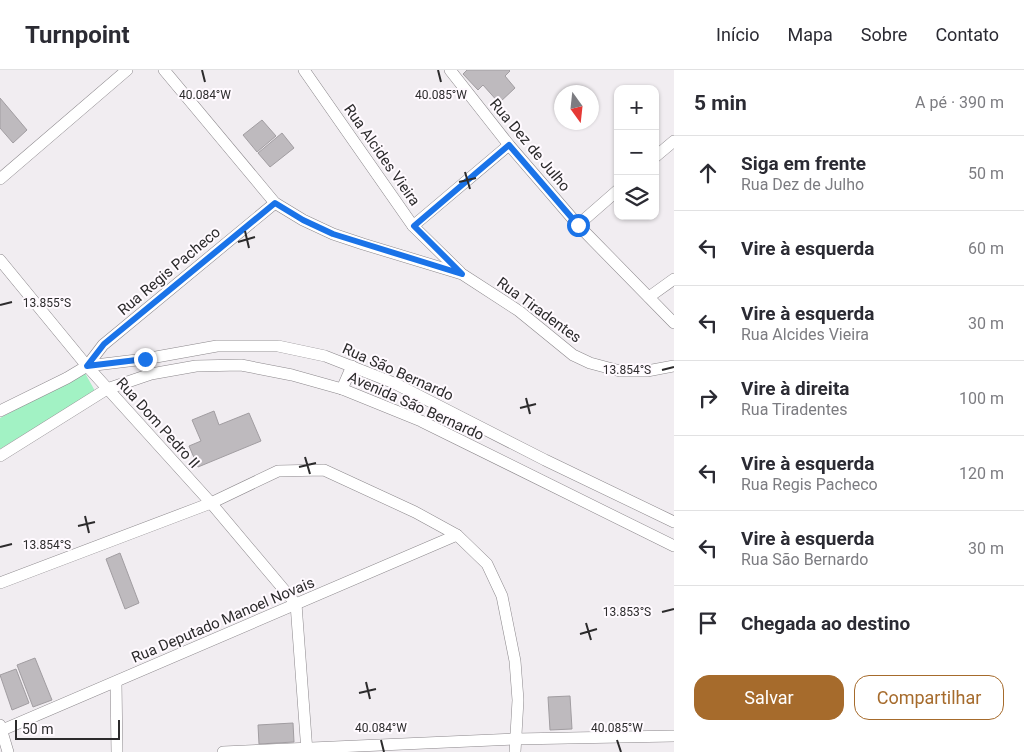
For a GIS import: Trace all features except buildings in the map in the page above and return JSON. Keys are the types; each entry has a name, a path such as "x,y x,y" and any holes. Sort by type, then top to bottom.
{"street":[{"path":"0,179 128,70"},
{"name":"Rua Tiradentes","path":"164,70 275,203 303,220 333,234 462,274 519,311 573,355 590,363 620,371 647,371 674,366"},
{"name":"Rua Alcides Vieira","path":"304,70 414,226 462,274"},
{"name":"Rua Dez de Julho","path":"450,70 509,145 578,225 674,323"},
{"path":"659,154 674,141"},
{"path":"414,226 509,145"},
{"path":"578,225 614,194"},
{"name":"Rua Regis Pacheco","path":"87,366 104,344 275,203"},
{"name":"Rua Dom Pedro II","path":"0,260 87,366 211,503 296,604"},
{"path":"649,297 674,279"},
{"name":"Rua São Bernardo","path":"87,366 145,359 217,346 278,346 324,356 394,383 674,522"},
{"name":"Avenida São Bernardo","path":"0,456 107,389 151,374 196,366 241,365 292,375 342,389 421,421 674,546"},
{"path":"0,411 87,366"},
{"path":"342,389 352,366"},
{"path":"0,583 211,503 278,471 324,470 415,512 457,536 487,564 502,596 515,661 518,700 515,752"},
{"name":"Rua Deputado Manoel Novais","path":"1,729 116,682 457,536"},
{"path":"296,604 307,750"},
{"path":"116,682 117,752"},
{"path":"1,729 8,752"},
{"path":"223,752 307,750 516,739 674,736"}],"green space":[{"path":"85,373 95,391 0,449 0,418"}],"route":[{"path":"145,359 87,366 104,344 275,203 303,220 333,234 462,274 414,226 509,145 578,225"}]}
